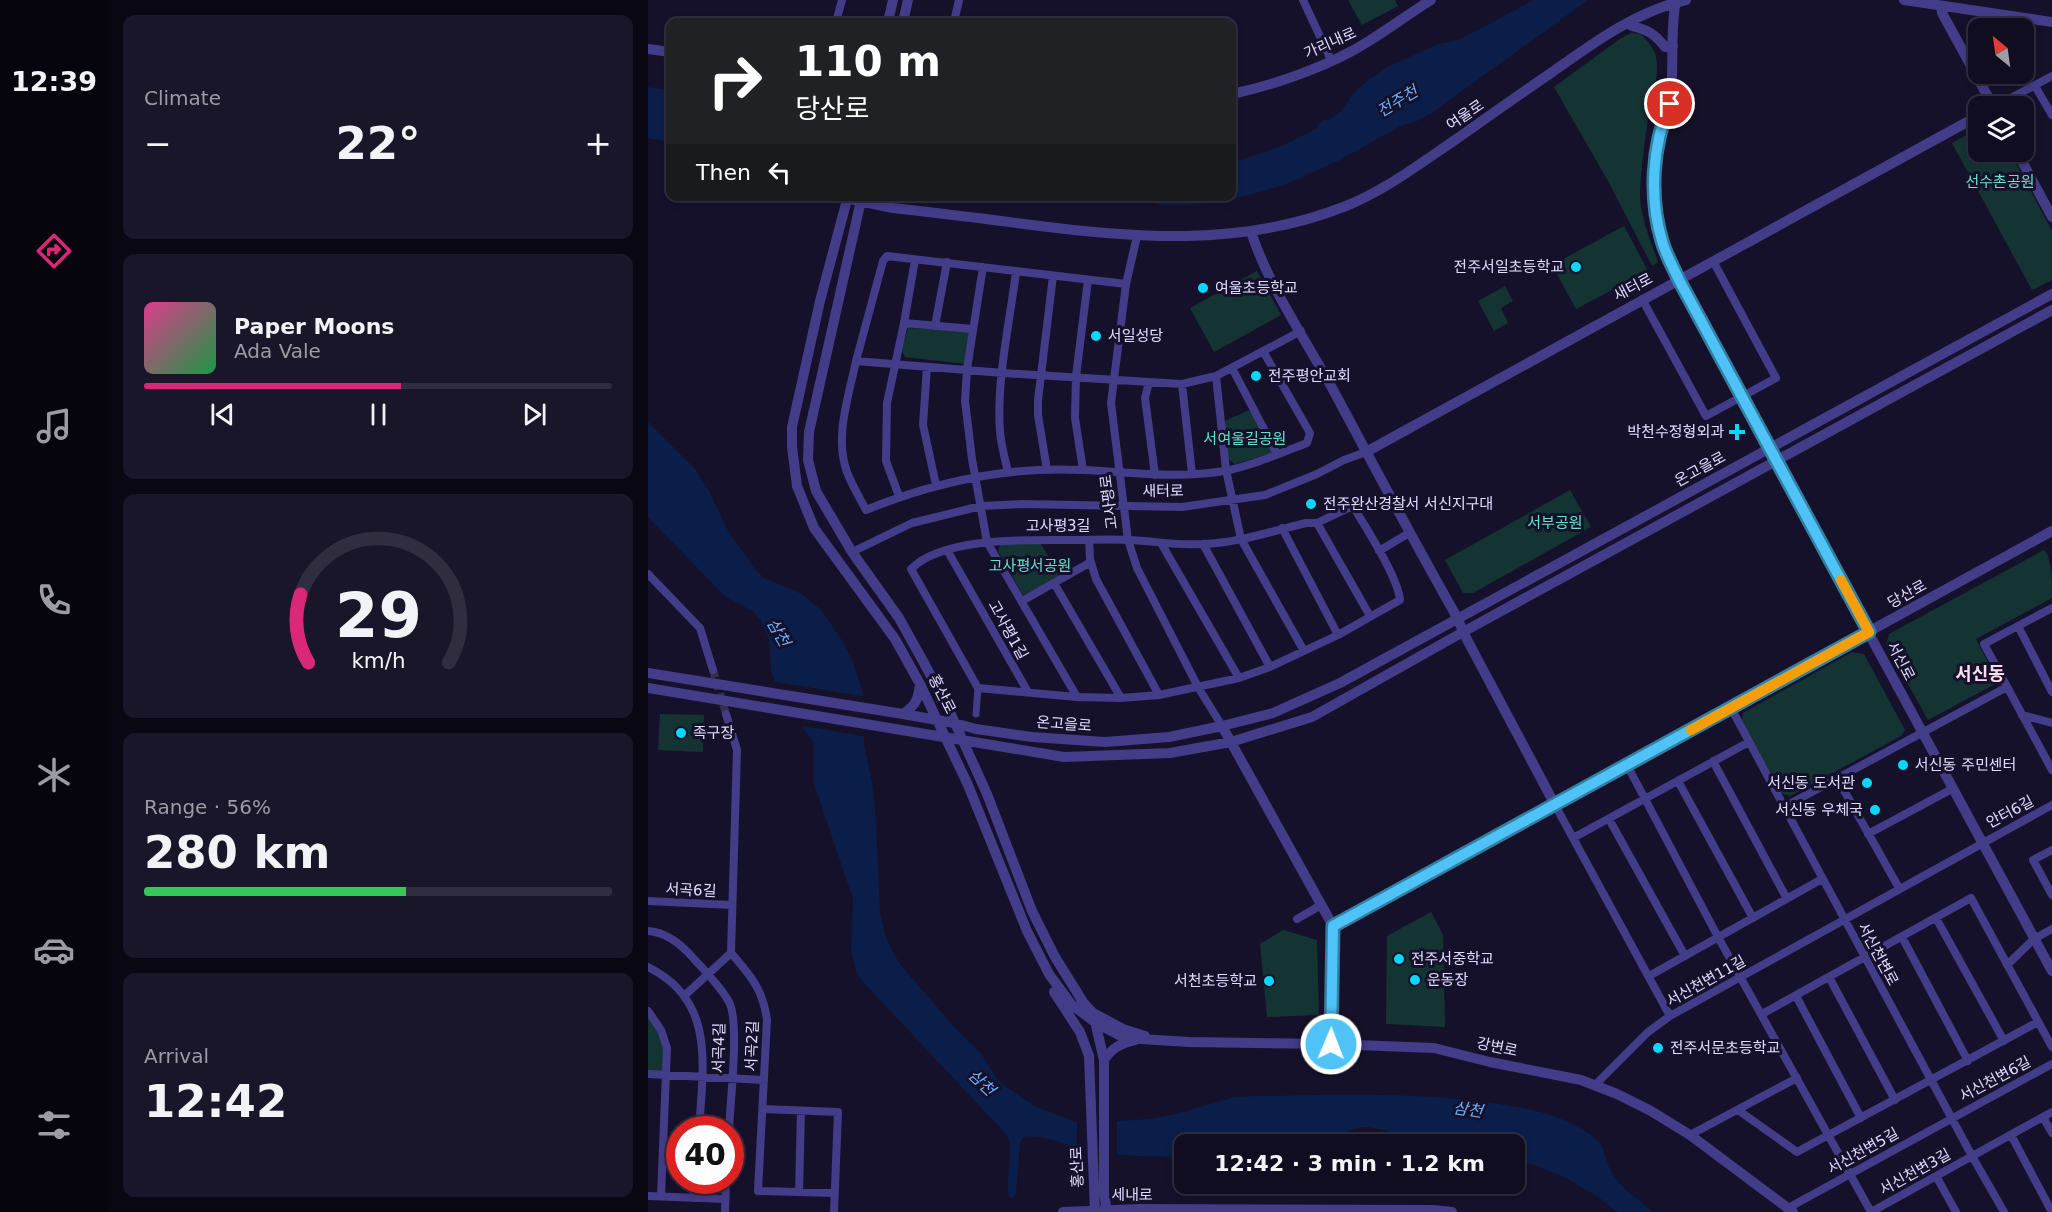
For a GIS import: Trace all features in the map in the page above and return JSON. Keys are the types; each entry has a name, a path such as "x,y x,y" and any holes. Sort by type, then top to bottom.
{"street":[{"path":"837,18 842,0"},
{"path":"889,18 893,0"},
{"path":"904,18 908,0"},
{"path":"955,18 959,0"},
{"path":"1304,0 1331,60"},
{"name":"가리내로","path":"1236,93 1252,90 1331,60 1368,42 1431,0"},
{"path":"1904,0 2052,22"},
{"name":"여울로","path":"869,201 893,208 1137,236 1251,232 1308,219 1366,196 1405,173 1587,47 1629,22 1679,1"},
{"name":"서신로","path":"1679,1 1673,46 1670,104 1662,122 1654,200 1663,243 1679,280 2052,971"},
{"path":"1941,6 1942,13 1988,96"},
{"path":"1629,22 1632,27 1656,35 1665,46 1673,46"},
{"path":"648,49 666,51"},
{"path":"2014,96 2052,76"},
{"path":"2035,86 2052,115"},
{"name":"새터로","path":"852,552 912,523 981,506 1022,504 1182,507 1264,495 1366,452 1968,121"},
{"path":"2022,162 2052,217"},
{"name":"홍산로","path":"847,201 820,301 792,427 797,486 814,528 889,630 920,684 947,737 1027,930 1049,974 1046,978 1080,1032 1089,1056 1101,1211"},
{"name":"홍산로","path":"862,201 815,400 808,460 816,491 827,513 899,618 954,723 987,794 1032,911 1054,957 1095,1018 1104,1060 1099,1193"},
{"path":"1251,232 1260,259 1458,619 1555,805 1670,1016"},
{"name":"고사평로","path":"1137,236 1126,284 1111,403 1128,540 1137,568 1198,687 1231,742"},
{"path":"1126,284 887,256 883,261 856,361 843,424 842,448 846,470 866,510 899,496 975,476 1047,470 1155,475 1192,474 1226,470 1307,443 1310,433 1263,351"},
{"path":"899,496 886,462 886,425 888,403 915,260"},
{"path":"1642,299 1706,416 1742,397 1776,378 1713,261"},
{"path":"935,326 947,262"},
{"path":"983,267 967,369 965,401 967,425 987,542 1022,601"},
{"path":"1008,472 1000,432 1000,412 1016,272"},
{"path":"1047,470 1038,415 1053,276"},
{"path":"1083,470 1075,418 1076,376 1088,280"},
{"name":"온고을로","path":"648,673 903,714 917,712 939,721 966,727 1032,737 1105,742 1169,737 1273,713 1340,683 2052,294"},
{"name":"온고을로","path":"648,688 1064,757 1170,753 1231,742 1312,717 2052,310"},
{"path":"904,323 974,329"},
{"path":"856,361 1182,384 1216,376 1301,331"},
{"path":"927,367 923,425 936,485"},
{"path":"1232,368 1277,454"},
{"path":"1216,376 1226,470 1241,539 1304,651"},
{"path":"1149,382 1145,398 1155,475"},
{"path":"1182,384 1192,474"},
{"name":"고사평3길","path":"978,688 911,569 920,561 947,550 987,542 1023,540 1128,540 1203,544 1241,539 1306,523 1317,523 1353,506 1379,550"},
{"path":"1317,523 1370,616"},
{"path":"1282,528 1338,635"},
{"path":"976,714 978,688 1077,697 1121,698 1159,695 1198,687 1239,678 1270,667 1338,635 1400,600 1399,592 1379,550 1409,533"},
{"name":"당산로","path":"1333,926 1869,632 2050,536"},
{"path":"1089,540 1091,562 1096,579 1159,695"},
{"path":"1161,543 1239,678"},
{"path":"1203,544 1270,667"},
{"name":"고사평1길","path":"947,550 1028,692"},
{"name":"고사평1길","path":"1077,697 1022,601 1091,562"},
{"path":"648,574 700,628 713,670"},
{"path":"1054,583 1121,698"},
{"path":"2051,612 1984,644 2052,770"},
{"path":"2018,626 2052,692"},
{"path":"672,692 674,677"},
{"path":"917,712 920,684"},
{"path":"1784,807 2007,687"},
{"name":"서신천변로","path":"1731,708 1951,1118 2004,1212"},
{"path":"684,996 731,953 737,750 726,714"},
{"path":"2022,715 2052,723"},
{"path":"1231,742 1333,926 1331,1044"},
{"path":"1574,838 1749,742"},
{"path":"1713,762 1787,899"},
{"path":"1627,765 1718,937 1871,1212"},
{"path":"1838,778 1899,888"},
{"path":"1678,781 1753,918"},
{"path":"1868,834 1952,789"},
{"name":"안터6길","path":"1899,888 2052,805"},
{"path":"1609,819 1685,956"},
{"path":"2052,850 2033,860 2052,894"},
{"path":"1649,976 1822,879"},
{"name":"서신천변11길","path":"1596,1086 1648,1032 1670,1016 1899,888"},
{"path":"1762,1014 1971,898 2052,1047"},
{"name":"서곡6길","path":"648,901 732,906"},
{"path":"1297,919 1321,905"},
{"path":"1936,918 2004,1041"},
{"path":"2007,965 2034,939 2052,929"},
{"name":"서곡4길","path":"648,931 656,932 680,943 730,1003 734,1021 730,1116"},
{"path":"1902,937 1968,1061"},
{"name":"서곡2길","path":"731,953 754,980 765,1005 767,1020 758,1191 799,1192"},
{"path":"648,967 670,980 684,996 691,1006 701,1031 703,1077 700,1116"},
{"name":"강변로","path":"1049,974 1071,1004 1125,1038 1156,1041 1434,1048 1490,1062 1563,1076 1596,1086 1651,1111 1690,1135 1791,1210"},
{"path":"1829,977 1895,1100"},
{"path":"1796,996 1861,1118"},
{"path":"648,1011 661,1030 667,1048 661,1196"},
{"name":"강변로","path":"1095,1018 1156,1041"},
{"path":"1738,1110 1797,1152 2038,1022"},
{"path":"1104,1060 1118,1046 1137,1040"},
{"name":"서신천변6길","path":"1951,1118 2052,1064"},
{"name":"서곡2길","path":"648,1074 764,1080"},
{"path":"1690,1135 1797,1078"},
{"path":"763,1109 838,1112 834,1212"},
{"path":"801,1111 799,1192 834,1193"},
{"name":"서신천변3길","path":"1871,1212 2052,1112"},
{"path":"2043,1117 2052,1133"},
{"name":"서신천변5길","path":"1791,1210 1951,1118"},
{"path":"2011,1135 2052,1212"},
{"path":"1936,1176 1956,1212"},
{"path":"694,1194 694,1198"},
{"path":"724,1212 725,1194"},
{"path":"648,1196 725,1199"},
{"name":"세내로","path":"1064,1212 1433,1209 1452,1212"}],"green space":[{"path":"1348,0 1395,0 1398,6 1362,25"},
{"path":"1631,33 1641,34 1648,42 1655,53 1657,64 1640,195 1644,220 1658,262 1652,266 1608,181 1554,87"},
{"name":"선수촌공원","path":"1968,134 1968,162 2015,162 2052,231 2052,280 2032,290 1952,143"},
{"path":"1624,226 1648,271 1576,309 1552,265"},
{"path":"1257,271 1281,315 1214,352 1190,308"},
{"path":"1505,286 1513,301 1501,308 1508,323 1494,331 1478,301"},
{"path":"908,328 970,331 965,364 905,357 902,350"},
{"name":"서여울길공원","path":"1252,409 1272,453 1235,464 1227,458 1222,422"},
{"name":"서부공원","path":"1570,490 1591,527 1473,593 1463,593 1445,560"},
{"name":"고사평서공원","path":"1001,543 1040,543 1061,576 1023,595 998,551"},
{"path":"2044,550 2050,565 2052,598 1976,639 1997,683 1928,720 1886,645 1889,634"},
{"path":"1852,652 1864,654 1905,730 1901,736 1790,796 1781,793 1742,720 1743,713"},
{"name":"족구장","path":"660,714 704,715 703,752 658,750"},
{"name":"운동장","path":"1431,912 1443,935 1445,1027 1386,1024 1387,936"},
{"path":"1283,930 1317,940 1319,1015 1267,1017 1260,944"},
{"path":"648,1014 662,1033 667,1074 648,1073"}],"water":[{"name":"전주천","path":"1534,0 1588,0 1433,112 1417,121 1400,126 1340,160 1284,185 1236,198 1236,162 1287,144 1317,128 1326,119 1328,121 1340,112 1354,93 1366,82 1389,66 1439,44 1459,40"},
{"path":"648,87 666,89 666,141 648,138"},
{"path":"1150,201 1227,201 1187,205 1159,205"},
{"name":"삼천","path":"648,422 695,469 709,491 727,529 754,568 764,578 802,594 821,610 843,642 853,662 864,697 866,713 864,744 872,783 880,912 885,934 893,953 903,968 959,1032 980,1052 998,1080 1008,1088 1036,1107 1076,1122 1089,1123 1150,1119 1235,1097 1256,1096 1427,1097 1484,1102 1527,1109 1554,1116 1580,1128 1597,1140 1619,1183 1653,1212 1617,1212 1597,1196 1568,1179 1538,1166 1525,1163 1525,1134 1401,1134 1369,1127 1360,1127 1341,1134 1174,1134 1174,1157 1103,1153 1041,1137 1023,1137 1020,1143 1016,1193 1013,1198 1010,1198 1008,1184 1010,1152 1007,1135 857,973 851,951 853,899 814,784 814,744 775,682 771,670 769,640 761,621 754,612 726,597 648,517"}],"pier":[{"path":"771,681 867,697 869,713 867,737 799,725"},
{"path":"1117,1118 1117,1158 1077,1150 1077,1120"}],"tunnel":[{"path":"713,670 726,714"}],"slow traffic":[{"path":"1691,730 1869,632 1841,580"}],"place":[{"name":"전주서일초등학교","path":"1576,267"},
{"name":"여울초등학교","path":"1203,288"},
{"name":"서일성당","path":"1096,336"},
{"name":"전주평안교회","path":"1256,376"},
{"name":"박천수정형외과","path":"1737,432"},
{"name":"전주완산경찰서 서신지구대","path":"1311,504"},
{"name":"족구장","path":"681,733"},
{"name":"서신동 주민센터","path":"1903,765"},
{"name":"서신동 도서관","path":"1867,783"},
{"name":"서신동 우체국","path":"1875,810"},
{"name":"전주서중학교","path":"1399,959"},
{"name":"운동장","path":"1415,980"},
{"name":"서천초등학교","path":"1269,981"},
{"name":"전주서문초등학교","path":"1658,1048"}],"district":[{"name":"서신동","path":"1980,674"}],"route":[{"path":"1331,1044 1333,926 1869,632 1679,280 1663,243 1654,200 1654,188 1662,122 1670,104"}]}
